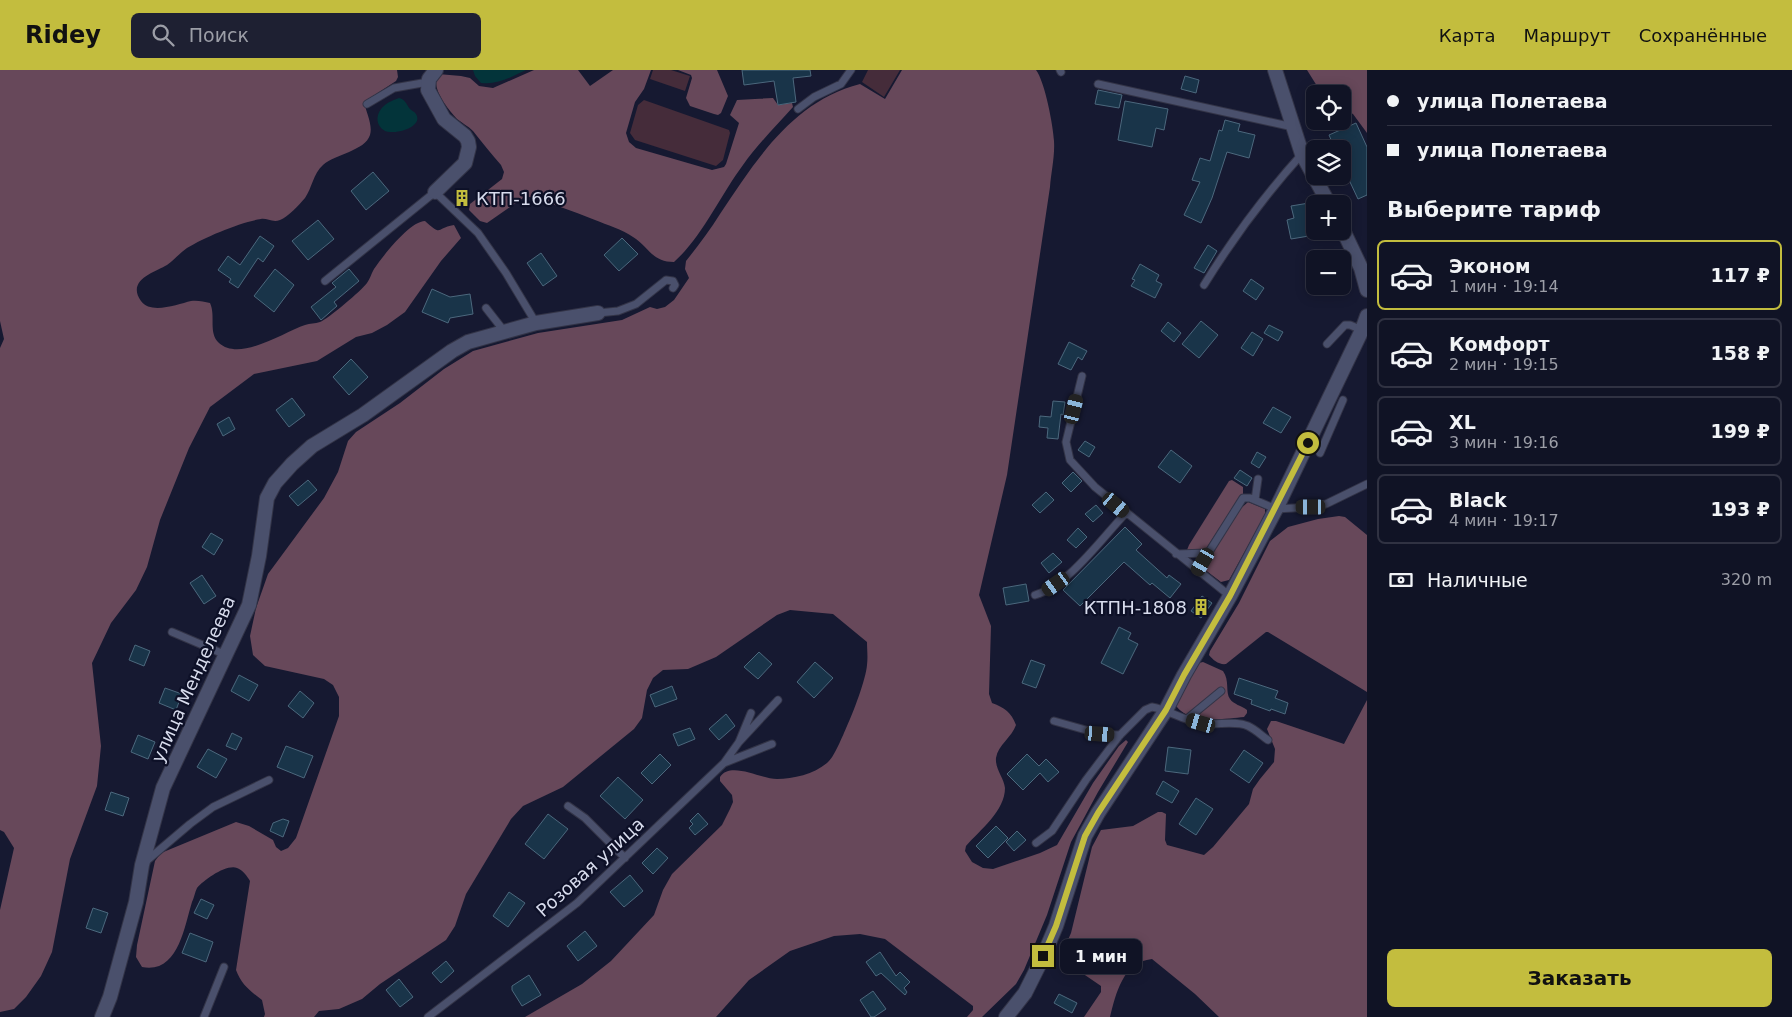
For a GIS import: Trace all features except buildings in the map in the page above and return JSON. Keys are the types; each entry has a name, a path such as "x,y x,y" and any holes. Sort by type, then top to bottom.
{"street":[{"path":"435,192 465,163 469,147 465,136 444,119 428,90 428,82 436,70"},
{"path":"1275,70 1302,154 1325,195"},
{"path":"1348,240 1361,268 1367,290"},
{"name":"улица Менделеева","path":"102,1017 110,997 136,902 142,864 163,788 249,604 259,556 267,498 275,483 312,446 363,415 452,351 468,342 536,323 598,314"},
{"path":"1006,1017 1025,993 1043,956 1056,926 1085,836 1166,710 1322,429 1365,324"}],"lane":[{"path":"798,109 814,97 841,84 850,70"},
{"path":"367,104 394,88 428,82"},
{"path":"1098,84 1293,127"},
{"path":"1204,285 1261,201 1302,154"},
{"path":"325,281 435,192 478,233 506,273 536,323"},
{"path":"598,314 618,311 636,304 666,280 673,281 675,285 673,288"},
{"path":"486,308 504,331"},
{"path":"1327,344 1345,325 1365,324"},
{"path":"1082,376 1066,442 1070,460 1082,475 1126,514 1230,596"},
{"path":"1320,453 1322,429 1343,400"},
{"path":"1255,500 1258,479"},
{"path":"1198,571 1243,498 1250,498 1276,509 1326,504 1367,484"},
{"path":"1035,595 1045,592 1067,576 1126,514"},
{"path":"1176,554 1208,553"},
{"path":"172,632 226,655"},
{"path":"1186,719 1221,691"},
{"path":"738,742 778,700"},
{"path":"1036,843 1052,832 1086,780 1120,735 1145,710 1152,706 1201,723 1250,726 1268,740"},
{"path":"724,763 738,742 751,713"},
{"path":"1054,721 1100,734 1120,735"},
{"name":"Розовая улица","path":"428,1017 577,903 724,763 772,744"},
{"path":"142,864 190,824 213,808 269,780"},
{"path":"568,806 585,818 625,858"},
{"path":"204,1017 224,967"}],"shaded area":[{"path":"0,70 397,70 398,77 396,81 364,102 371,127 367,140 356,149 323,165 305,198 290,214 277,221 263,219 253,221 213,235 187,248 167,265 139,282 137,294 145,305 151,307 158,308 194,301 210,303 216,339 228,348 250,348 305,325 324,320 364,287 374,269 390,248 405,233 419,223 425,221 437,230 454,225 461,238 441,261 405,312 387,325 372,333 356,337 317,361 254,374 210,407 189,448 160,520 147,567 136,590 111,623 92,663 101,746 97,786 70,859 52,952 41,976 26,997 14,1009 0,1012 0,910 14,848 4,832 0,830 0,348 4,339 0,321"},
{"path":"473,70 526,70 504,80 493,83 481,83"},
{"path":"534,70 578,70 590,86 613,70 651,70 644,89 635,102 626,133 629,142 636,148 712,170 724,167 726,164 739,123 730,115 737,100 773,98 778,105 792,103 793,107 748,158 684,252 674,262 667,261 656,257 629,234 619,229 526,196 487,223 480,221 469,210 470,204 502,179 504,172 501,165 473,131 457,119 445,104 436,86 438,74 470,78 479,86 493,88"},
{"path":"653,70 671,70 690,76 685,91 650,79"},
{"path":"678,70 717,70 728,96 721,113 718,115 690,106 686,98 692,78 691,75"},
{"path":"868,70 900,70 884,97 862,82"},
{"path":"902,70 1036,70 1045,94 1054,141 1050,187 1007,475 979,595 991,626 989,694 992,703 1007,711 1016,725 999,749 996,758 1005,788 1001,805 991,820 966,846 965,851 972,862 983,868 993,869 1040,853 1057,845 1093,783 1119,746 1126,740 1128,742 1071,842 1047,915 1024,970 1016,984 982,1017 967,1017 973,1010 973,1006 885,939 860,934 834,936 790,951 749,980 716,1017 525,1017 582,984 611,961 654,915 663,890 672,874 722,825 730,809 733,802 732,795 720,781 720,777 725,772 746,772 777,779 790,778 822,767 833,756 850,720 862,687 867,665 867,642 833,614 790,610 777,615 716,657 688,669 663,670 653,678 647,690 642,718 634,729 563,787 523,806 511,819 466,894 455,926 446,940 380,984 362,999 339,1009 319,1011 314,1017 264,1017 262,1000 246,987 236,970 250,881 243,872 232,867 221,870 197,888 178,947 172,956 164,963 154,967 142,967 136,957 137,945 155,861 161,853 236,822 249,826 273,840 276,847 281,851 288,848 296,838 339,716 339,697 333,685 324,679 265,666 253,655 250,636 256,608 268,574 324,498 338,472 348,441 356,432 400,403 444,369 473,351 538,333 622,320 650,307 657,309 665,307 674,300 689,278 685,269 686,261 748,173 778,135 796,118 836,92 860,84 885,99"},
{"path":"1307,70 1367,70 1367,133 1351,113 1351,85 1316,85"},
{"path":"399,98 405,101 416,114 416,123 401,131 385,131 379,125 378,115 386,104"},
{"path":"644,100 729,130 730,133 723,160 716,166 635,140 630,133 638,105"},
{"path":"1232,480 1243,487 1243,494 1200,558 1197,559 1189,554 1187,550 1189,545 1229,481"},
{"path":"1248,502 1265,509 1265,515 1229,580 1221,582 1204,569 1204,566 1239,510"},
{"path":"1339,516 1345,517 1367,535 1367,692 1268,632 1226,664 1212,659 1209,655 1210,651 1239,603 1270,541 1288,527"},
{"path":"1203,662 1223,671 1230,699 1247,710 1244,717 1197,718 1181,711 1175,704 1176,696 1199,663"},
{"path":"1367,700 1367,1017 1219,1017 1195,994 1152,959 1142,961 1134,966 1122,980 1110,1017 1084,1017 1101,992 1101,986 1060,958 1071,933 1092,847 1101,830 1133,826 1158,812 1162,812 1166,814 1165,840 1167,845 1204,855 1249,804 1253,789 1274,762 1275,749 1267,729 1271,721 1276,721 1344,744"}],"place":[{"name":"КТП-1666","path":"462,198"},
{"name":"КТПН-1808","path":"1201,607"}],"route":[{"path":"1043,956 1056,926 1085,836 1098,813 1166,710 1230,596 1308,443"}]}
